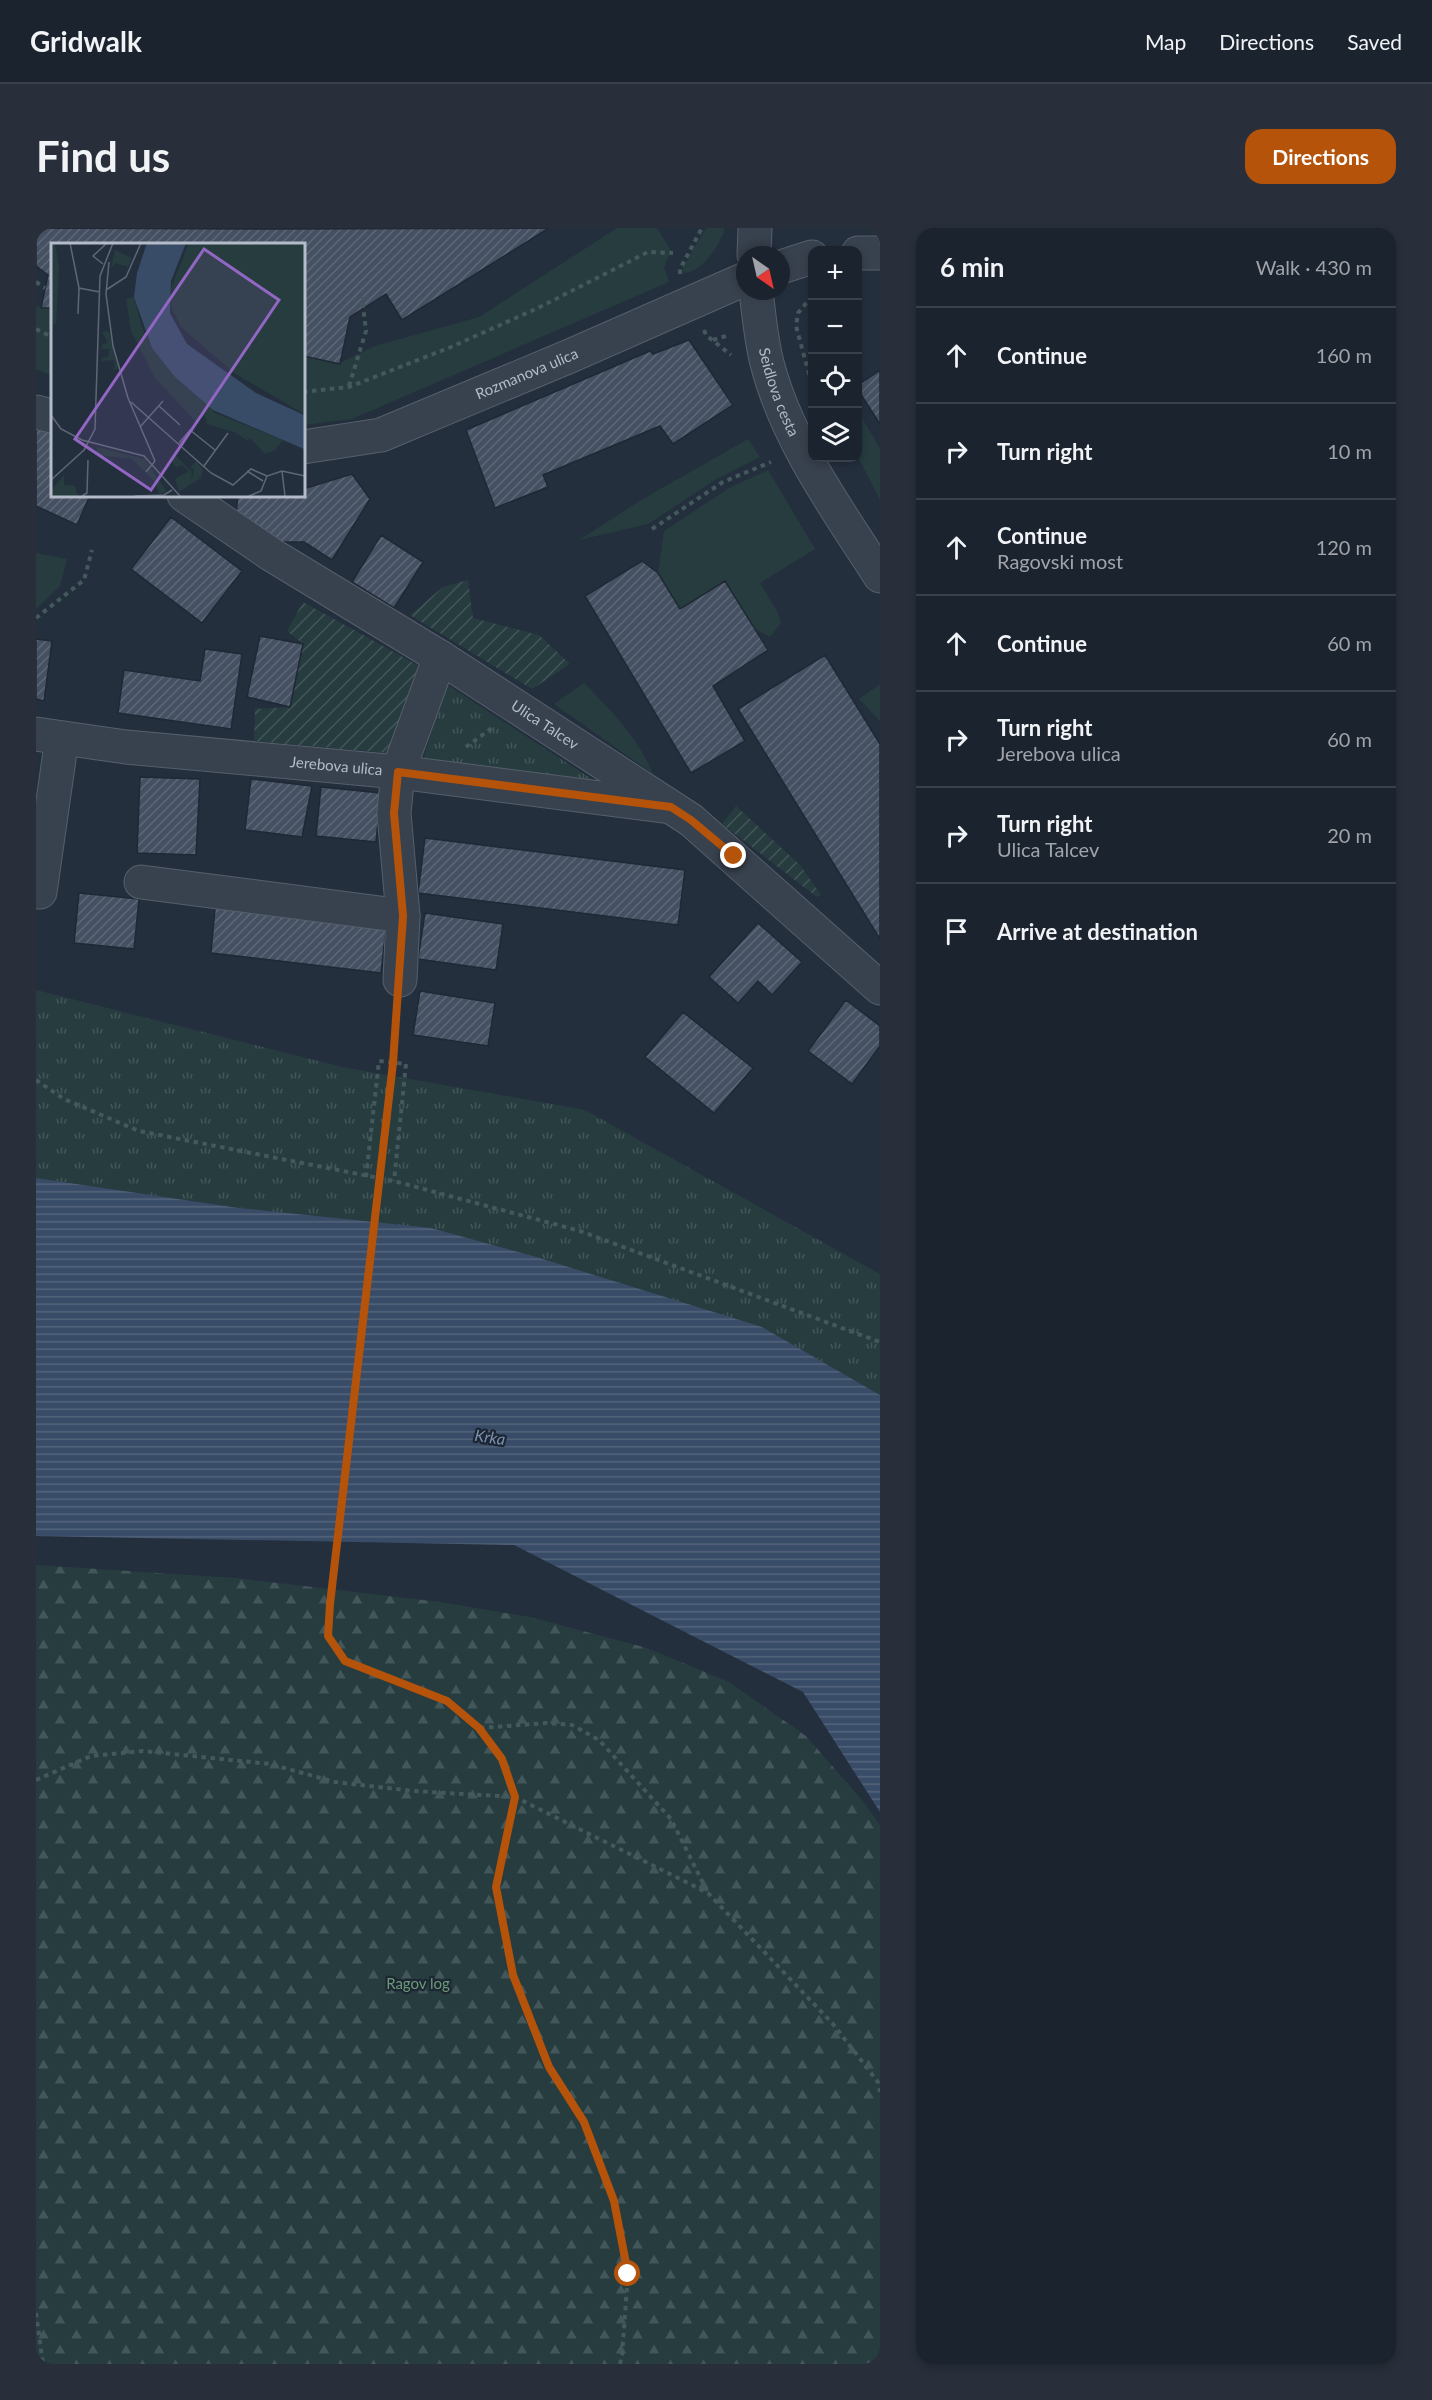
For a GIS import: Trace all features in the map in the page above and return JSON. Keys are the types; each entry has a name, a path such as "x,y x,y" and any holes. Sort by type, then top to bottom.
{"street":[{"path":"754,246 755,228"},
{"path":"862,253 880,253"},
{"path":"790,264 808,259"},
{"name":"Rozmanova ulica","path":"304,447 381,435 736,283"},
{"name":"Seidlova cesta","path":"757,300 767,364 788,425 824,488 880,576"},
{"path":"36,412 51,416"},
{"name":"Ulica Talcev","path":"185,496 272,555 440,657 691,820 880,988"},
{"path":"400,980 403,916 394,813 398,772 440,657"},
{"path":"36,892 40,892 49,736"},
{"name":"Jerebova ulica","path":"49,736 126,747 398,772 671,807"},
{"path":"141,882 403,916"}],"path":[{"path":"681,279 680,269 702,228"},
{"path":"304,392 349,387 451,347 538,308 648,252 674,253"},
{"path":"36,282 45,288"},
{"path":"349,387 366,331 362,297"},
{"path":"808,368 796,326 798,313 809,300"},
{"path":"36,329 51,336"},
{"path":"652,529 723,482 802,449"},
{"path":"36,618 84,580 92,550"},
{"path":"462,750 498,724"},
{"path":"400,980 393,1063 328,1636 345,1661 447,1701 479,1728 502,1759 515,1797 496,1887 513,1975 549,2067 584,2122 614,2201 628,2274 620,2364"},
{"path":"366,1176 380,1061 406,1065 394,1181"},
{"path":"36,1080 64,1099 139,1131 394,1181 580,1231 880,1342"},
{"path":"479,1728 548,1723 572,1725 599,1740 670,1819 708,1893 833,2024 878,2082 880,2092"},
{"path":"36,1780 91,1756 143,1751 270,1764 335,1782 413,1791 515,1797 708,1893"},
{"path":"36,2313 44,2364"}],"green space":[{"path":"617,228 657,228 671,251 664,267 669,282 352,419 304,425 304,356 340,363 375,346 479,317"},
{"path":"706,228 725,228 715,250 709,257 697,268 683,273 683,267"},
{"path":"36,306 51,308 51,376 36,369"},
{"path":"862,418 880,448 880,500 861,462"},
{"path":"748,439 760,457 715,480 648,524 579,540 641,500"},
{"path":"768,470 815,549 760,583 778,613 781,623 770,637 754,628 725,581 680,609 658,573 664,531 729,488"},
{"path":"36,553 67,559 60,586 36,609"},
{"path":"468,580 473,618 539,635 570,664 532,689 410,615 443,587"},
{"path":"303,602 421,667 389,753 254,741 255,709 290,707 303,644 287,631"},
{"path":"584,683 632,737 653,774 554,704"},
{"path":"446,684 604,787 423,760"},
{"path":"880,684 880,721 859,699"},
{"path":"736,806 800,865 821,895 817,897 722,824"},
{"path":"36,990 342,1067 585,1110 880,1274 880,1395 762,1327 239,1208 36,1178"},
{"name":"Ragov log","path":"36,1565 235,1578 440,1602 530,1617 647,1648 729,1682 806,1736 862,1800 880,1825 880,2364 36,2364"}],"water":[{"name":"Krka","path":"36,1178 239,1208 431,1228 533,1256 762,1327 880,1395 880,1812 803,1692 514,1545 36,1536"}],"building":[{"path":"36,228 549,228 402,320 386,294 350,317 340,364 304,356 304,243 51,243 51,308 41,308 48,275 36,266"},
{"path":"689,340 733,405 673,444 660,426 543,475 548,487 495,508 466,430 650,351 653,354"},
{"path":"880,370 880,424 862,396 862,382"},
{"path":"36,426 51,433 51,496 90,496 77,525 36,506"},
{"path":"352,474 370,499 332,560 304,542 281,542 236,514 238,496 304,496 304,489"},
{"path":"171,517 242,571 202,623 131,569"},
{"path":"381,535 423,562 394,608 352,582"},
{"path":"642,561 658,573 680,609 725,581 768,650 713,686 745,741 691,773 585,596"},
{"path":"260,636 303,644 290,707 247,697"},
{"path":"36,639 52,641 44,701 36,699"},
{"path":"205,649 242,654 231,729 118,713 124,670 200,681"},
{"path":"825,655 880,744 880,939 738,709"},
{"path":"140,777 200,779 196,855 137,853"},
{"path":"251,779 312,786 302,837 245,830"},
{"path":"321,787 381,793 376,842 316,836"},
{"path":"425,838 685,870 678,925 418,893"},
{"path":"79,893 139,899 134,949 74,943"},
{"path":"215,908 386,928 381,973 211,953"},
{"path":"425,913 503,924 496,970 418,959"},
{"path":"758,923 802,962 772,995 758,981 738,1003 709,977"},
{"path":"420,991 495,1003 488,1046 413,1035"},
{"path":"846,1000 880,1026 880,1046 852,1084 808,1051"},
{"path":"683,1012 753,1068 714,1113 645,1057"}],"route":[{"path":"628,2274 614,2201 584,2122 549,2067 513,1975 496,1887 515,1797 502,1759 479,1728 447,1701 345,1661 328,1636 330,1604 393,1063 400,980 403,916 394,813 398,772 671,807 691,820 734,856"}]}
